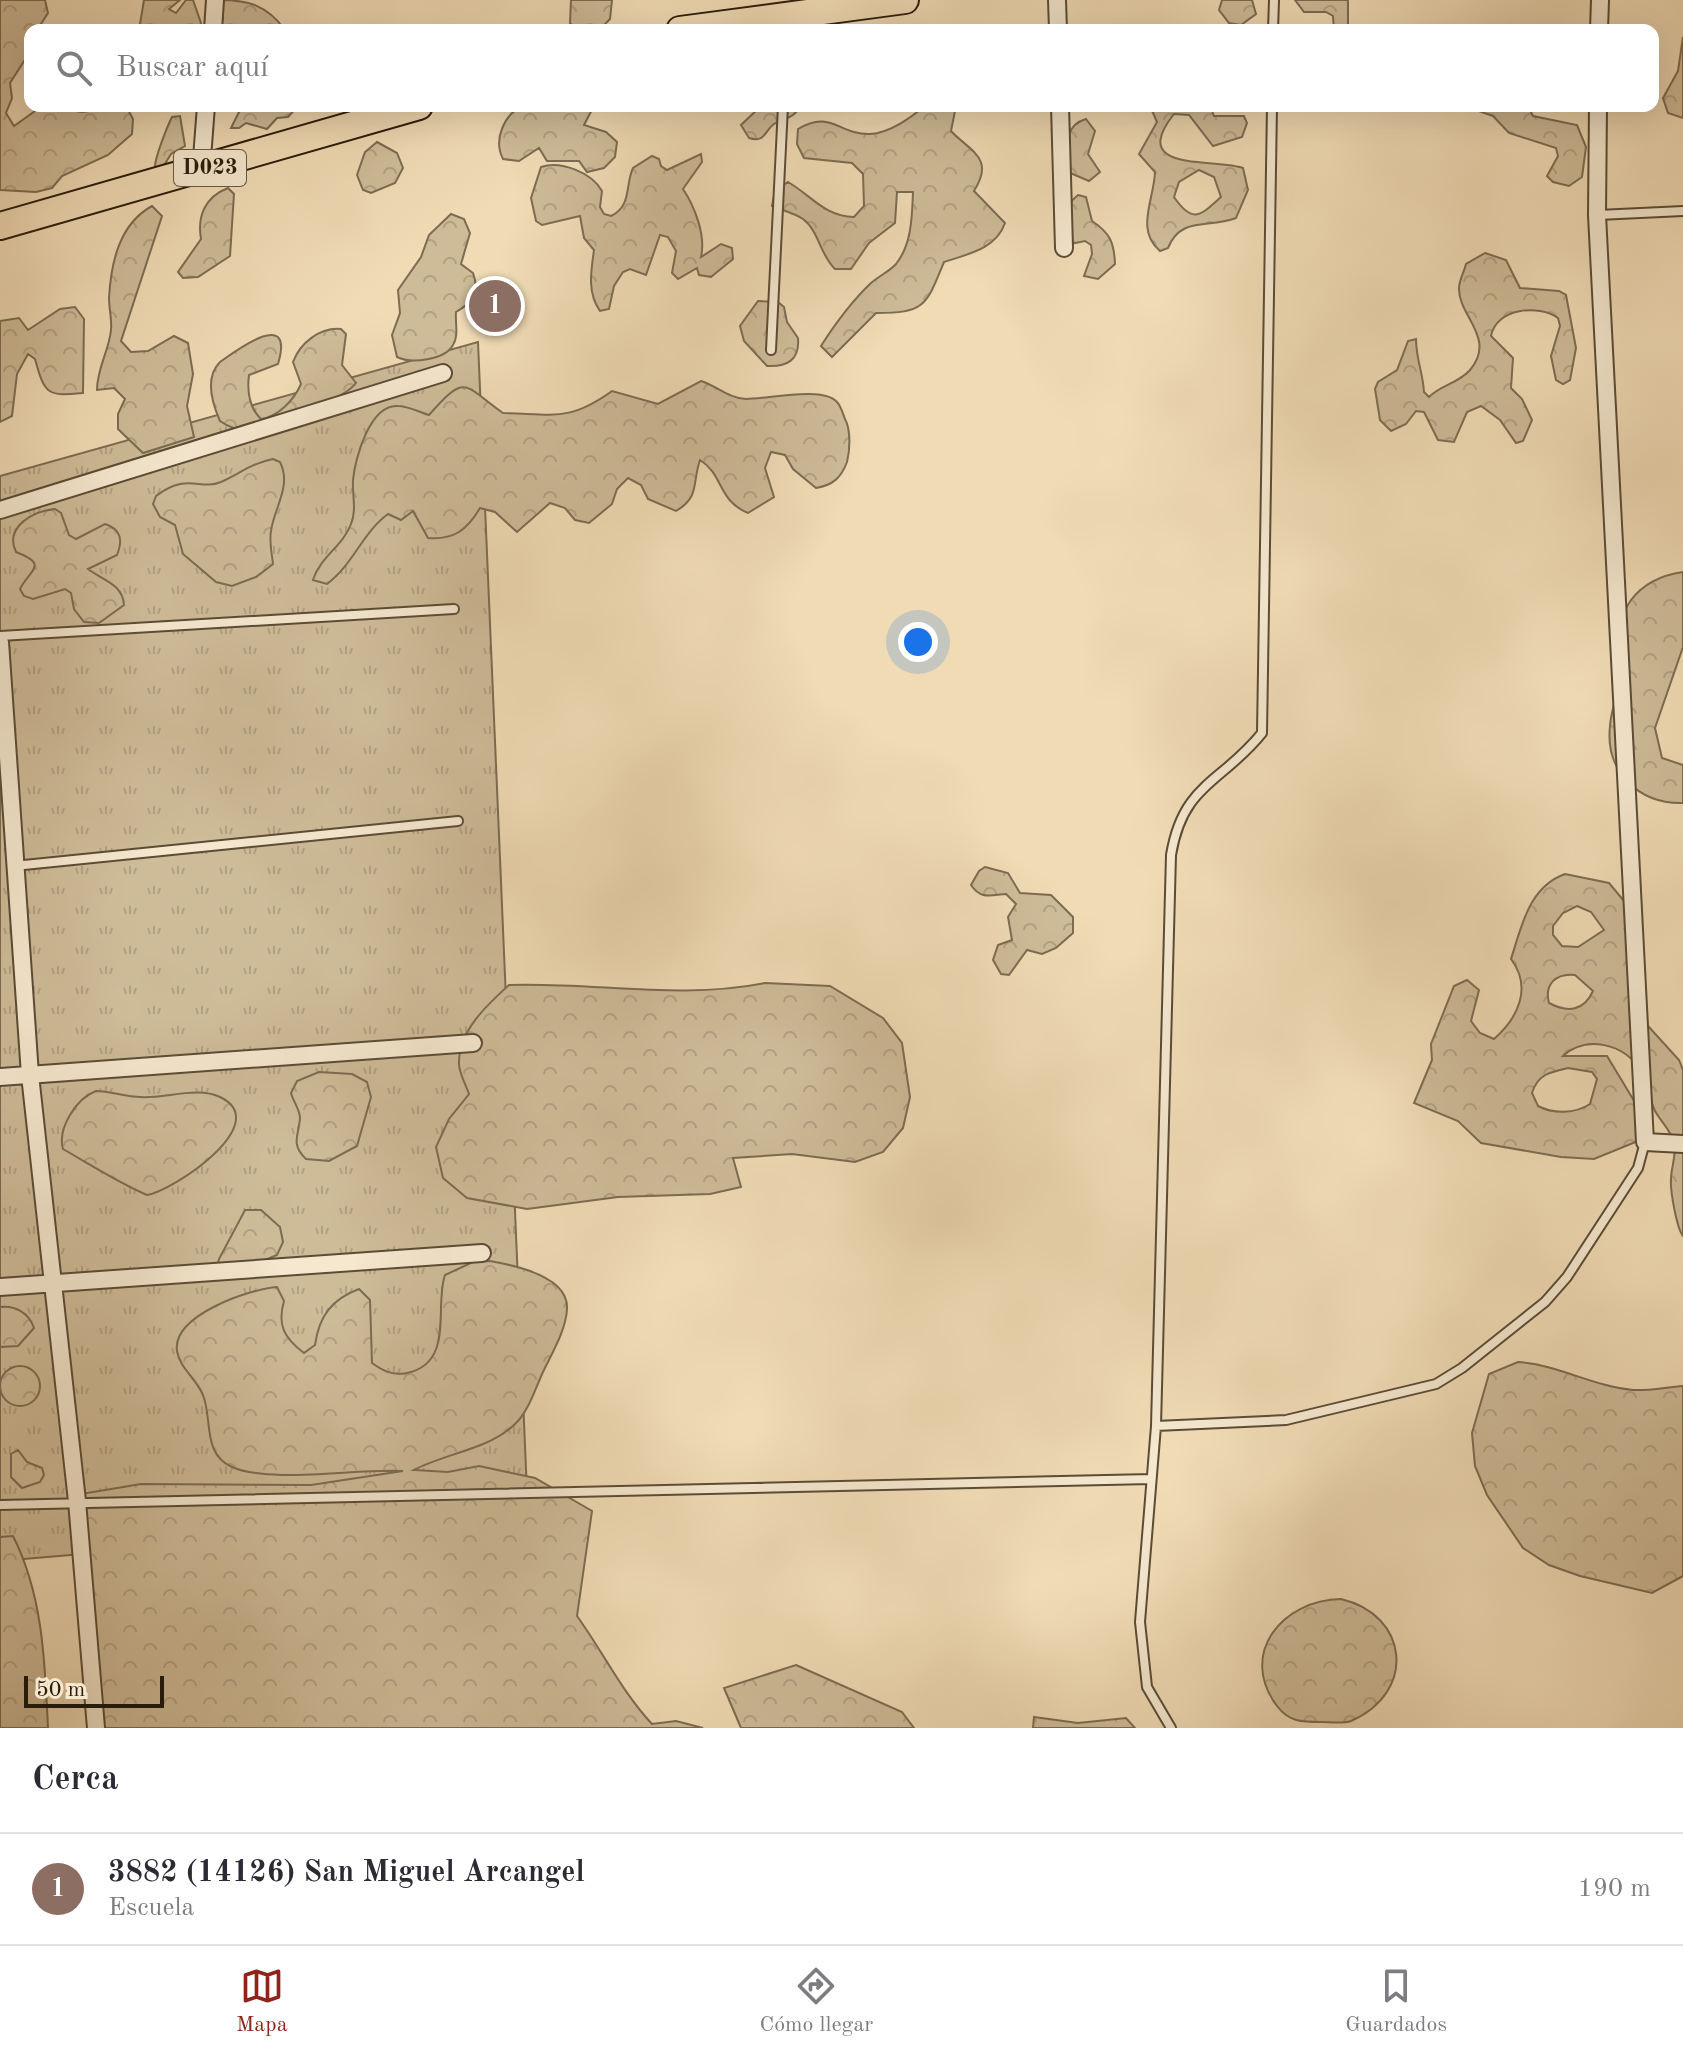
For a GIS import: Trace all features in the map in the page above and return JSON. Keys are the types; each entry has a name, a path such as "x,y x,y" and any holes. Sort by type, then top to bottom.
{"main road":[{"path":"760,24 787,22 905,0"},
{"name":"D023","path":"0,226 399,112"}],"street":[{"path":"213,24 215,0"},
{"path":"1057,0 1058,24"},
{"path":"1599,24 1600,0"},
{"path":"201,171 206,112"},
{"path":"1060,112 1064,248"},
{"path":"1598,112 1597,215 1645,1142 1683,1144"},
{"path":"0,510 443,373"},
{"path":"0,642 30,1075 77,1501 96,1728"},
{"path":"0,1077 473,1043"},
{"path":"0,1287 482,1253"}],"lane":[{"path":"1273,24 1274,0"},
{"path":"771,350 783,112"},
{"path":"1171,1728 1147,1687 1140,1622 1156,1426 1171,855 1184,808 1198,791 1248,750 1262,733 1265,711 1272,112"},
{"path":"1597,215 1683,211"},
{"path":"0,636 454,609"},
{"path":"14,866 458,821"},
{"path":"1156,1426 1286,1420 1436,1384 1462,1368 1545,1302 1567,1277 1638,1168 1645,1142"},
{"path":"0,1505 1151,1479"}],"green space":[{"path":"0,0 45,0 48,13 41,24 24,24 24,61 10,83 12,98 6,113 14,126 34,112 129,112 133,119 132,134 108,155 62,176 52,188 36,192 0,190"},
{"path":"144,0 180,0 169,9 176,13 186,0 193,0 201,23 201,24 140,24"},
{"path":"219,0 239,1 264,10 280,24 222,24"},
{"path":"571,0 612,0 610,19 605,24 570,23"},
{"path":"1222,0 1252,0 1256,14 1242,24 1235,24 1229,23 1219,10"},
{"path":"1295,0 1348,0 1348,24 1334,24 1333,16 1326,12 1304,12"},
{"path":"1683,37 1683,118 1668,113 1663,98 1678,71"},
{"path":"239,112 293,112 288,117 277,118 267,129 246,123 239,128 231,128"},
{"path":"514,112 591,112 584,125 606,132 617,142 615,157 604,168 587,172 579,161 547,161 539,148 519,161 503,159 500,136"},
{"path":"755,112 796,112 774,124 759,139 749,138 741,125"},
{"path":"916,112 955,112 951,131 978,156 981,163 980,180 974,191 1005,223 988,245 944,262 933,289 922,304 905,311 876,313 832,357 821,346 832,329 874,280 894,267 905,248 910,230 913,192 897,192 895,223 869,243 851,269 835,269 808,224 772,206 775,191 788,182 826,209 854,217 864,206 863,174 852,163 804,158 797,144 798,129 819,121 870,134 899,124"},
{"path":"1153,112 1212,112 1214,116 1244,116 1247,123 1242,137 1213,146 1189,115 1174,114 1162,133 1161,146 1168,154 1196,162 1243,168 1248,190 1236,218 1188,227 1173,238 1168,248 1160,251 1153,243 1147,224 1155,172 1139,154 1157,122","holes":["1199,170 1214,177 1221,197 1197,214 1187,211 1174,197 1179,182"]},
{"path":"1482,112 1531,112 1533,116 1577,125 1586,147 1582,177 1569,186 1553,182 1547,176 1558,156 1556,148 1509,133 1493,116"},
{"path":"180,116 185,146 171,154 163,167 155,168 172,117"},
{"path":"1086,119 1095,131 1088,154 1100,172 1089,181 1068,172 1069,134 1078,122"},
{"path":"377,142 397,153 403,168 395,183 371,193 363,190 357,175 365,152"},
{"path":"701,154 702,162 683,189 698,222 702,240 701,257 721,244 732,248 733,259 711,277 699,275 697,268 678,279 672,273 676,251 668,237 660,235 646,275 630,269 623,272 614,286 609,309 600,311 592,289 594,250 584,238 580,216 542,225 536,221 531,198 541,167 558,165 584,174 602,191 600,207 604,214 611,216 625,201 633,168 652,156 659,159 661,166 667,170"},
{"path":"228,188 234,194 230,256 198,277 183,278 178,272 201,239 200,223 204,208"},
{"path":"1078,195 1086,197 1092,221 1107,234 1114,250 1115,264 1098,279 1084,276 1092,254 1091,245 1085,241 1070,244 1067,205"},
{"path":"152,206 162,216 121,341 131,352 148,351 174,336 188,343 193,374 187,406 194,437 143,453 118,429 118,414 125,399 114,388 97,390 111,330 109,298 115,258 124,234"},
{"path":"451,214 464,219 470,233 461,264 473,273 475,291 466,305 456,312 456,338 449,350 427,359 397,357 392,335 400,313 398,290 421,257 429,235"},
{"path":"1485,253 1506,260 1520,288 1559,291 1566,295 1576,348 1570,380 1563,384 1556,380 1551,356 1560,326 1558,318 1540,311 1519,311 1501,319 1491,336 1513,358 1511,388 1522,399 1532,420 1523,441 1516,443 1500,420 1481,406 1467,412 1454,442 1438,440 1424,412 1416,411 1406,424 1391,431 1380,420 1375,389 1378,382 1397,370 1408,341 1416,339 1424,392 1429,397 1466,374 1477,358 1480,348 1478,337 1460,298 1459,288 1466,264"},
{"path":"758,301 778,302 784,307 787,322 798,338 797,352 791,361 767,366 744,341 740,326"},
{"path":"75,307 84,319 83,393 50,391 45,387 35,359 28,354 17,374 12,416 0,422 0,321 19,318 28,330 60,309"},
{"path":"341,329 346,334 342,365 356,383 349,389 307,411 260,428 242,430 220,421 212,399 211,383 220,362 262,337 272,335 279,338 278,364 249,375 251,404 261,419 267,418 285,407 301,384 293,362 300,349 318,334"},
{"path":"478,342 528,1516 0,1561 0,476"},
{"path":"701,381 746,399 794,394 830,397 840,406 848,429 849,452 842,472 832,483 816,488 793,469 785,455 771,452 765,468 774,497 748,513 731,501 708,466 700,460 692,495 676,511 648,499 641,485 628,478 617,489 612,504 589,523 575,520 565,508 550,503 517,532 495,512 480,508 459,532 428,538 413,511 401,520 388,514 327,584 313,580 351,524 353,480 361,446 372,423 388,408 402,406 429,415 451,393 465,387 503,413 549,415 584,408 612,391 658,404"},
{"path":"273,459 280,462 284,480 271,531 273,564 256,577 232,586 216,582 183,554 175,525 160,517 153,504 156,496 185,483 206,485 221,482"},
{"path":"55,509 61,513 69,535 76,539 105,524 119,536 117,555 88,569 116,587 123,598 124,605 99,623 84,622 74,609 71,593 65,589 33,599 24,596 20,589 35,564 16,552 13,543 17,528 38,513"},
{"path":"1683,572 1683,647 1655,728 1662,758 1683,765 1683,803 1652,798 1628,782 1613,757 1610,742 1619,678 1621,627 1626,608 1648,584"},
{"path":"985,867 1008,873 1020,893 1051,895 1073,917 1073,933 1056,948 1042,954 1027,950 1009,975 1001,974 993,960 998,945 1012,940 1008,917 1016,904 1006,894 987,896 975,890 971,885"},
{"path":"1565,874 1609,883 1629,907 1639,1016 1679,1060 1683,1070 1683,1236 1676,1218 1672,1192 1673,1138 1655,1111 1641,1071 1634,1061 1615,1048 1593,1044 1572,1049 1563,1056 1607,1056 1639,1109 1638,1141 1594,1159 1561,1157 1481,1143 1458,1121 1414,1103 1432,1060 1431,1044 1454,986 1467,980 1479,990 1471,1021 1480,1033 1494,1039 1510,1021 1520,1001 1521,991 1521,980 1511,959 1529,909 1543,888","holes":["1577,906 1591,912 1604,930 1578,947 1562,946 1553,935 1553,926 1563,913","1575,975 1593,991 1585,1003 1569,1009 1549,1003 1548,996 1553,981","1568,1068 1592,1072 1597,1079 1590,1104 1564,1112 1538,1106 1532,1093 1546,1075"]},
{"path":"765,983 830,986 883,1018 902,1043 910,1097 903,1128 883,1152 855,1162 792,1154 733,1158 741,1187 710,1194 618,1197 527,1209 467,1198 443,1178 436,1147 449,1119 469,1094 459,1068 463,1041 475,1020 509,985 701,990"},
{"path":"319,1072 352,1074 367,1082 371,1097 357,1146 329,1161 306,1159 298,1149 300,1115 291,1093 297,1081"},
{"path":"96,1091 140,1097 211,1094 220,1097 234,1109 235,1123 228,1138 196,1169 177,1182 147,1195 63,1149 63,1132 70,1115 82,1100"},
{"path":"245,1210 261,1210 280,1227 283,1242 277,1255 227,1276 217,1267 219,1259"},
{"path":"490,1261 538,1274 559,1288 567,1309 561,1333 527,1407 514,1425 479,1446 414,1470 448,1472 479,1466 535,1478 592,1511 577,1616 652,1724 676,1721 703,1728 93,1728 75,1495 141,1484 311,1485 403,1471 269,1474 249,1472 223,1461 210,1437 202,1392 182,1364 177,1351 179,1338 187,1326 215,1306 249,1293 277,1287 284,1301 281,1317 284,1330 291,1342 304,1353 315,1345 320,1325 334,1303 359,1289 370,1300 372,1363 388,1372 407,1373 422,1367 432,1358 437,1346 445,1275 473,1262"},
{"path":"0,1307 21,1311 32,1323 34,1328 18,1346 0,1347"},
{"path":"1518,1362 1548,1367 1618,1388 1633,1390 1683,1386 1683,1576 1652,1593 1580,1576 1549,1565 1523,1548 1487,1495 1475,1466 1472,1433 1489,1374"},
{"path":"20,1366 34,1372 40,1386 34,1400 20,1406 6,1400 0,1386 6,1372"},
{"path":"18,1450 27,1462 42,1468 44,1475 40,1482 22,1488 11,1477 11,1454"},
{"path":"13,1536 31,1582 41,1630 48,1728 0,1728 0,1537"},
{"path":"1341,1599 1364,1608 1381,1621 1391,1637 1396,1655 1395,1674 1387,1692 1372,1708 1351,1721 1296,1720 1277,1706 1266,1687 1262,1667 1265,1650 1272,1633 1301,1609"},
{"path":"796,1665 902,1712 914,1728 741,1728 724,1688"},
{"path":"1034,1717 1078,1723 1126,1718 1135,1728 1033,1728"}],"place":[{"name":"3882 (14126) San Miguel Arcangel","path":"495,306"}]}
